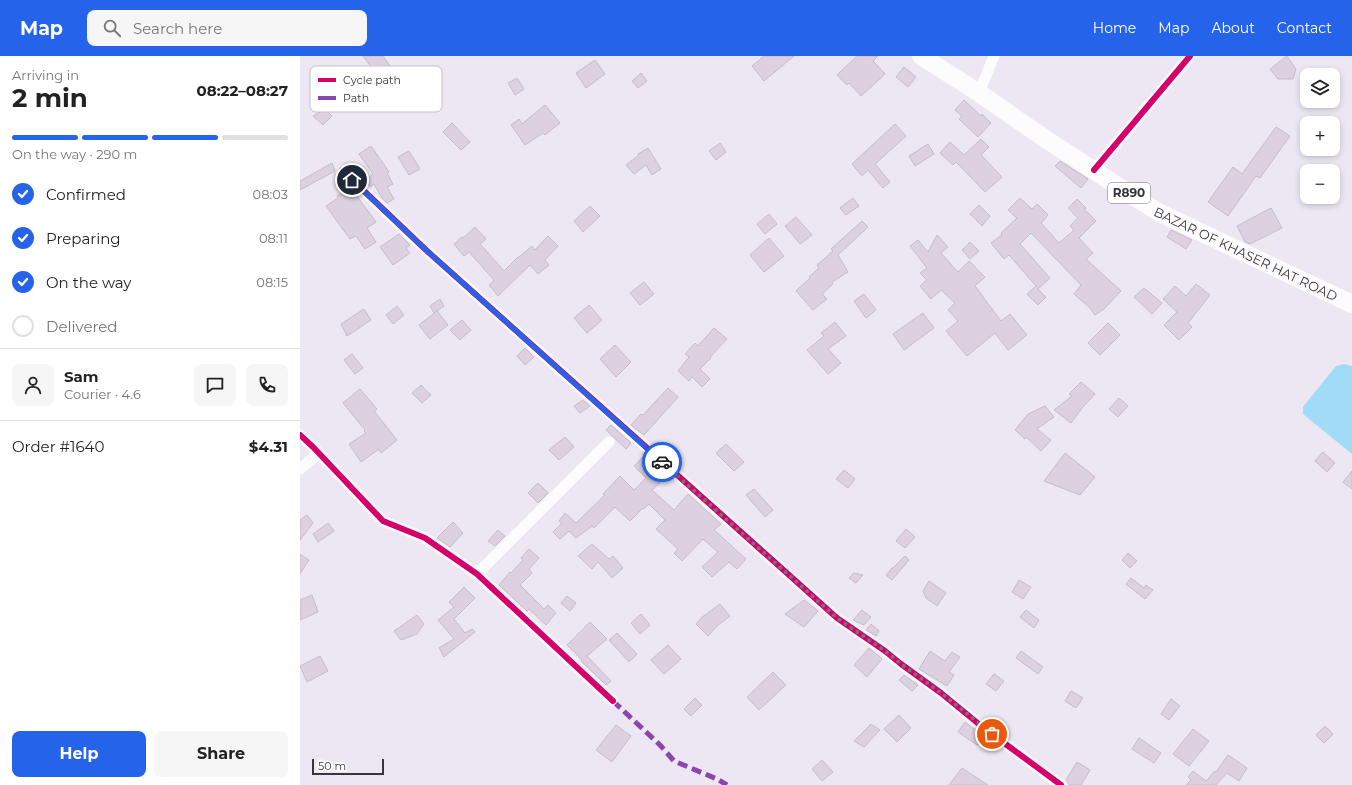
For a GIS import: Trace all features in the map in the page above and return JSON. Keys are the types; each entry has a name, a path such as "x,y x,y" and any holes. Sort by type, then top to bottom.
{"main road":[{"name":"BAZAR OF KHASER HAT ROAD","path":"921,56 1158,212 1352,304"}],"street":[{"path":"979,93 994,56"},
{"path":"1094,170 1190,56"},
{"path":"342,170 426,250 837,618 885,651 941,693 980,725 1061,785"},
{"path":"300,435 319,453 383,522 425,538 477,574 613,701"},
{"path":"477,574 609,442"},
{"path":"300,469 319,453"}],"water":[{"path":"1344,364 1352,366 1352,454 1303,414 1303,407 1336,366"}],"building":[{"path":"363,56 383,56 390,66 370,66"},
{"path":"764,56 794,56 764,81 752,66"},
{"path":"857,56 878,56 873,61 885,74 861,96 849,83 847,85 837,75"},
{"path":"1287,56 1296,69 1293,79 1278,79 1270,69"},
{"path":"595,60 605,74 586,88 576,73"},
{"path":"904,67 916,77 908,87 896,77"},
{"path":"641,73 647,81 638,88 632,81"},
{"path":"517,78 524,89 515,95 508,83"},
{"path":"964,100 991,123 978,137 959,119 962,116 955,110"},
{"path":"545,105 560,123 545,135 543,133 525,145 511,125 519,119 522,124"},
{"path":"320,112 328,112 332,116 323,125 313,116"},
{"path":"452,123 470,142 461,150 443,132"},
{"path":"895,124 906,136 875,164 890,182 883,188 868,170 862,176 852,164"},
{"path":"1276,127 1290,136 1260,178 1256,176 1228,216 1208,202 1233,167 1242,174"},
{"path":"981,139 989,147 981,155 1002,177 985,192 956,162 953,165 940,153 950,142 964,155"},
{"path":"720,143 726,152 716,160 709,151"},
{"path":"928,144 934,154 915,166 909,156"},
{"path":"371,146 389,172 387,173 393,184 387,187 394,199 387,203 382,198 374,184 371,187 365,181 373,174 359,154"},
{"path":"648,148 661,169 652,175 646,165 634,174 626,165 639,155 638,154"},
{"path":"409,151 420,169 409,175 398,157"},
{"path":"1060,161 1088,179 1081,188 1055,166"},
{"path":"332,163 335,171 300,190 300,181"},
{"path":"351,188 376,222 367,228 376,242 365,249 356,236 350,239 326,206 338,198 337,196"},
{"path":"853,198 859,206 846,215 840,208"},
{"path":"1020,198 1032,209 1037,204 1048,215 1041,223 1059,243 1074,230 1070,226 1078,218 1068,208 1077,199 1086,208 1084,209 1096,221 1079,238 1093,253 1086,259 1121,291 1105,308 1095,315 1090,308 1074,294 1081,285 1031,233 1020,244 1050,278 1038,289 1046,297 1038,305 1027,294 1036,286 1009,255 1004,259 991,243 1002,235 1001,233 1017,218 1008,210"},
{"path":"979,205 990,216 982,226 970,214"},
{"path":"590,206 600,216 583,232 574,221"},
{"path":"1271,208 1282,228 1250,244 1245,242 1237,226"},
{"path":"769,214 777,224 765,234 757,224"},
{"path":"796,217 812,235 800,244 785,226"},
{"path":"862,221 868,227 838,255 848,272 832,282 833,284 822,294 827,299 813,310 796,291 819,268 817,265 833,251 831,249"},
{"path":"475,227 486,239 480,244 504,271 532,246 535,250 548,236 558,246 545,260 549,265 538,274 530,265 498,296 489,285 494,280 469,252 464,256 454,244"},
{"path":"1171,230 1192,240 1186,249 1167,237"},
{"path":"399,234 410,245 406,248 410,253 393,265 380,247"},
{"path":"937,235 948,247 941,253 958,272 969,261 985,277 975,286 1001,321 1010,314 1027,335 1008,350 995,333 967,356 946,331 958,321 948,310 955,303 941,290 931,299 920,286 927,280 920,273 927,268 910,246 918,240 928,252"},
{"path":"769,238 784,256 764,272 750,255"},
{"path":"970,242 979,251 970,259 962,250"},
{"path":"644,282 654,294 640,305 630,293"},
{"path":"1196,284 1210,295 1188,323 1192,327 1179,340 1164,325 1177,312 1163,299 1175,286 1186,296"},
{"path":"1144,288 1162,303 1152,314 1134,297"},
{"path":"864,294 876,310 866,318 854,301"},
{"path":"440,299 444,306 434,313 430,306"},
{"path":"589,305 602,320 587,333 574,318"},
{"path":"397,306 404,315 393,324 386,315"},
{"path":"364,309 371,320 347,336 341,324"},
{"path":"437,311 448,325 430,339 419,325"},
{"path":"923,313 934,328 904,350 893,334"},
{"path":"462,320 471,330 460,340 450,330"},
{"path":"835,322 846,336 828,349 841,363 828,374 807,350 824,336 821,333"},
{"path":"1108,323 1120,335 1100,355 1088,343"},
{"path":"714,328 727,339 700,369 710,379 702,387 692,377 689,381 678,371 689,357 685,354 695,343 698,346"},
{"path":"615,345 631,362 616,377 600,359"},
{"path":"525,348 534,357 525,365 517,356"},
{"path":"352,354 363,368 355,374 344,360"},
{"path":"1081,382 1095,394 1071,423 1054,410 1072,396 1069,394"},
{"path":"421,385 431,395 422,403 412,393"},
{"path":"668,388 678,397 644,435 631,425 641,414 643,415"},
{"path":"360,389 377,409 374,411 397,440 381,453 379,449 361,462 349,444 366,433 343,403"},
{"path":"1119,398 1128,406 1118,417 1109,409"},
{"path":"583,400 590,406 580,413 574,406"},
{"path":"1045,406 1054,417 1037,429 1051,440 1041,451 1026,437 1025,439 1015,430 1028,414"},
{"path":"611,425 631,443 626,449 606,430"},
{"path":"565,437 574,447 559,460 549,450"},
{"path":"726,444 744,462 734,471 716,453"},
{"path":"1323,452 1335,463 1327,472 1315,461"},
{"path":"1065,453 1095,477 1080,495 1044,481"},
{"path":"645,455 666,477 652,490 674,510 688,494 721,524 714,530 746,559 737,569 729,562 712,577 702,567 718,552 703,539 682,561 674,553 678,549 656,529 665,520 649,504 630,521 615,507 594,528 592,526 576,538 569,531 560,539 553,532 562,523 559,521 565,513 576,523 605,495 603,494 620,476 634,490 646,478 634,466"},
{"path":"844,470 855,479 848,488 836,479"},
{"path":"1352,471 1352,489 1343,482"},
{"path":"538,483 548,493 538,503 528,493"},
{"path":"754,489 773,510 765,517 746,495"},
{"path":"307,515 313,523 300,540 300,520"},
{"path":"453,522 463,533 450,547 437,538"},
{"path":"328,523 334,531 318,542 313,534"},
{"path":"906,529 915,537 905,548 896,541"},
{"path":"498,530 505,536 495,546 488,541"},
{"path":"592,544 609,559 613,556 623,568 612,578 598,562 592,569 578,556"},
{"path":"529,549 539,558 529,569 532,573 520,585 544,609 548,605 556,613 546,625 529,609 527,611 499,585 523,560 521,558"},
{"path":"1128,553 1137,561 1130,568 1122,560"},
{"path":"300,554 309,560 300,574"},
{"path":"905,556 909,560 892,580 886,575"},
{"path":"854,573 863,575 856,583 849,578"},
{"path":"1131,578 1144,588 1146,585 1153,590 1145,599 1126,584"},
{"path":"1019,580 1031,587 1023,599 1012,592"},
{"path":"929,581 946,593 937,606 926,598 923,591"},
{"path":"464,587 475,598 454,619 465,633 472,629 475,632 444,657 439,648 454,639 438,620 454,607 449,602"},
{"path":"312,595 318,612 300,620 300,600"},
{"path":"567,596 576,603 570,611 561,603"},
{"path":"804,600 818,611 804,627 785,614"},
{"path":"720,604 730,616 717,626 708,636 696,624 703,616"},
{"path":"862,610 871,617 864,625 853,620"},
{"path":"1026,610 1039,620 1034,628 1020,617"},
{"path":"641,614 650,625 640,634 631,623"},
{"path":"417,615 424,624 417,634 401,640 394,631"},
{"path":"590,622 607,639 587,656 611,681 606,685 567,645"},
{"path":"871,624 879,631 876,636 866,630"},
{"path":"617,633 637,654 629,662 609,640"},
{"path":"668,645 681,659 664,674 651,660"},
{"path":"869,648 882,659 867,677 854,665"},
{"path":"930,651 945,661 952,652 960,657 949,672 954,675 947,686 919,669"},
{"path":"1021,651 1043,667 1038,674 1016,658"},
{"path":"320,656 328,671 307,682 300,666"},
{"path":"773,672 786,685 759,710 747,697"},
{"path":"994,674 1004,681 996,691 986,684"},
{"path":"904,675 918,685 912,691 899,680"},
{"path":"1071,691 1083,698 1076,708 1065,701"},
{"path":"695,698 702,705 691,716 684,709"},
{"path":"1171,699 1180,706 1169,720 1161,714"},
{"path":"899,715 911,728 897,742 884,729"},
{"path":"965,722 983,736 977,745 958,732"},
{"path":"871,724 880,730 864,747 854,741"},
{"path":"616,725 631,736 612,762 596,750"},
{"path":"1325,726 1333,734 1324,743 1316,735"},
{"path":"1193,729 1209,741 1189,766 1173,754"},
{"path":"1139,738 1161,753 1154,763 1132,749"},
{"path":"1228,755 1247,768 1239,781 1227,773 1216,785 1186,785 1191,780 1188,777 1193,771 1206,781 1215,771 1216,772"},
{"path":"822,760 833,772 822,781 812,769"},
{"path":"1077,762 1090,770 1081,785 1070,785 1066,780"},
{"path":"962,768 988,785 949,785"}],"marked path":[{"path":"613,701 660,745 674,761 717,779 727,785"}],"cycle path":[{"path":"1094,170 1190,56"},
{"path":"342,170 426,250 837,618 885,651 941,693 980,725 1061,785"},
{"path":"300,435 383,521 425,538 477,574 613,701"}],"way so far":[{"path":"662,462 837,618 885,651 992,734"}],"route":[{"path":"352,180 426,250 662,462"}]}
